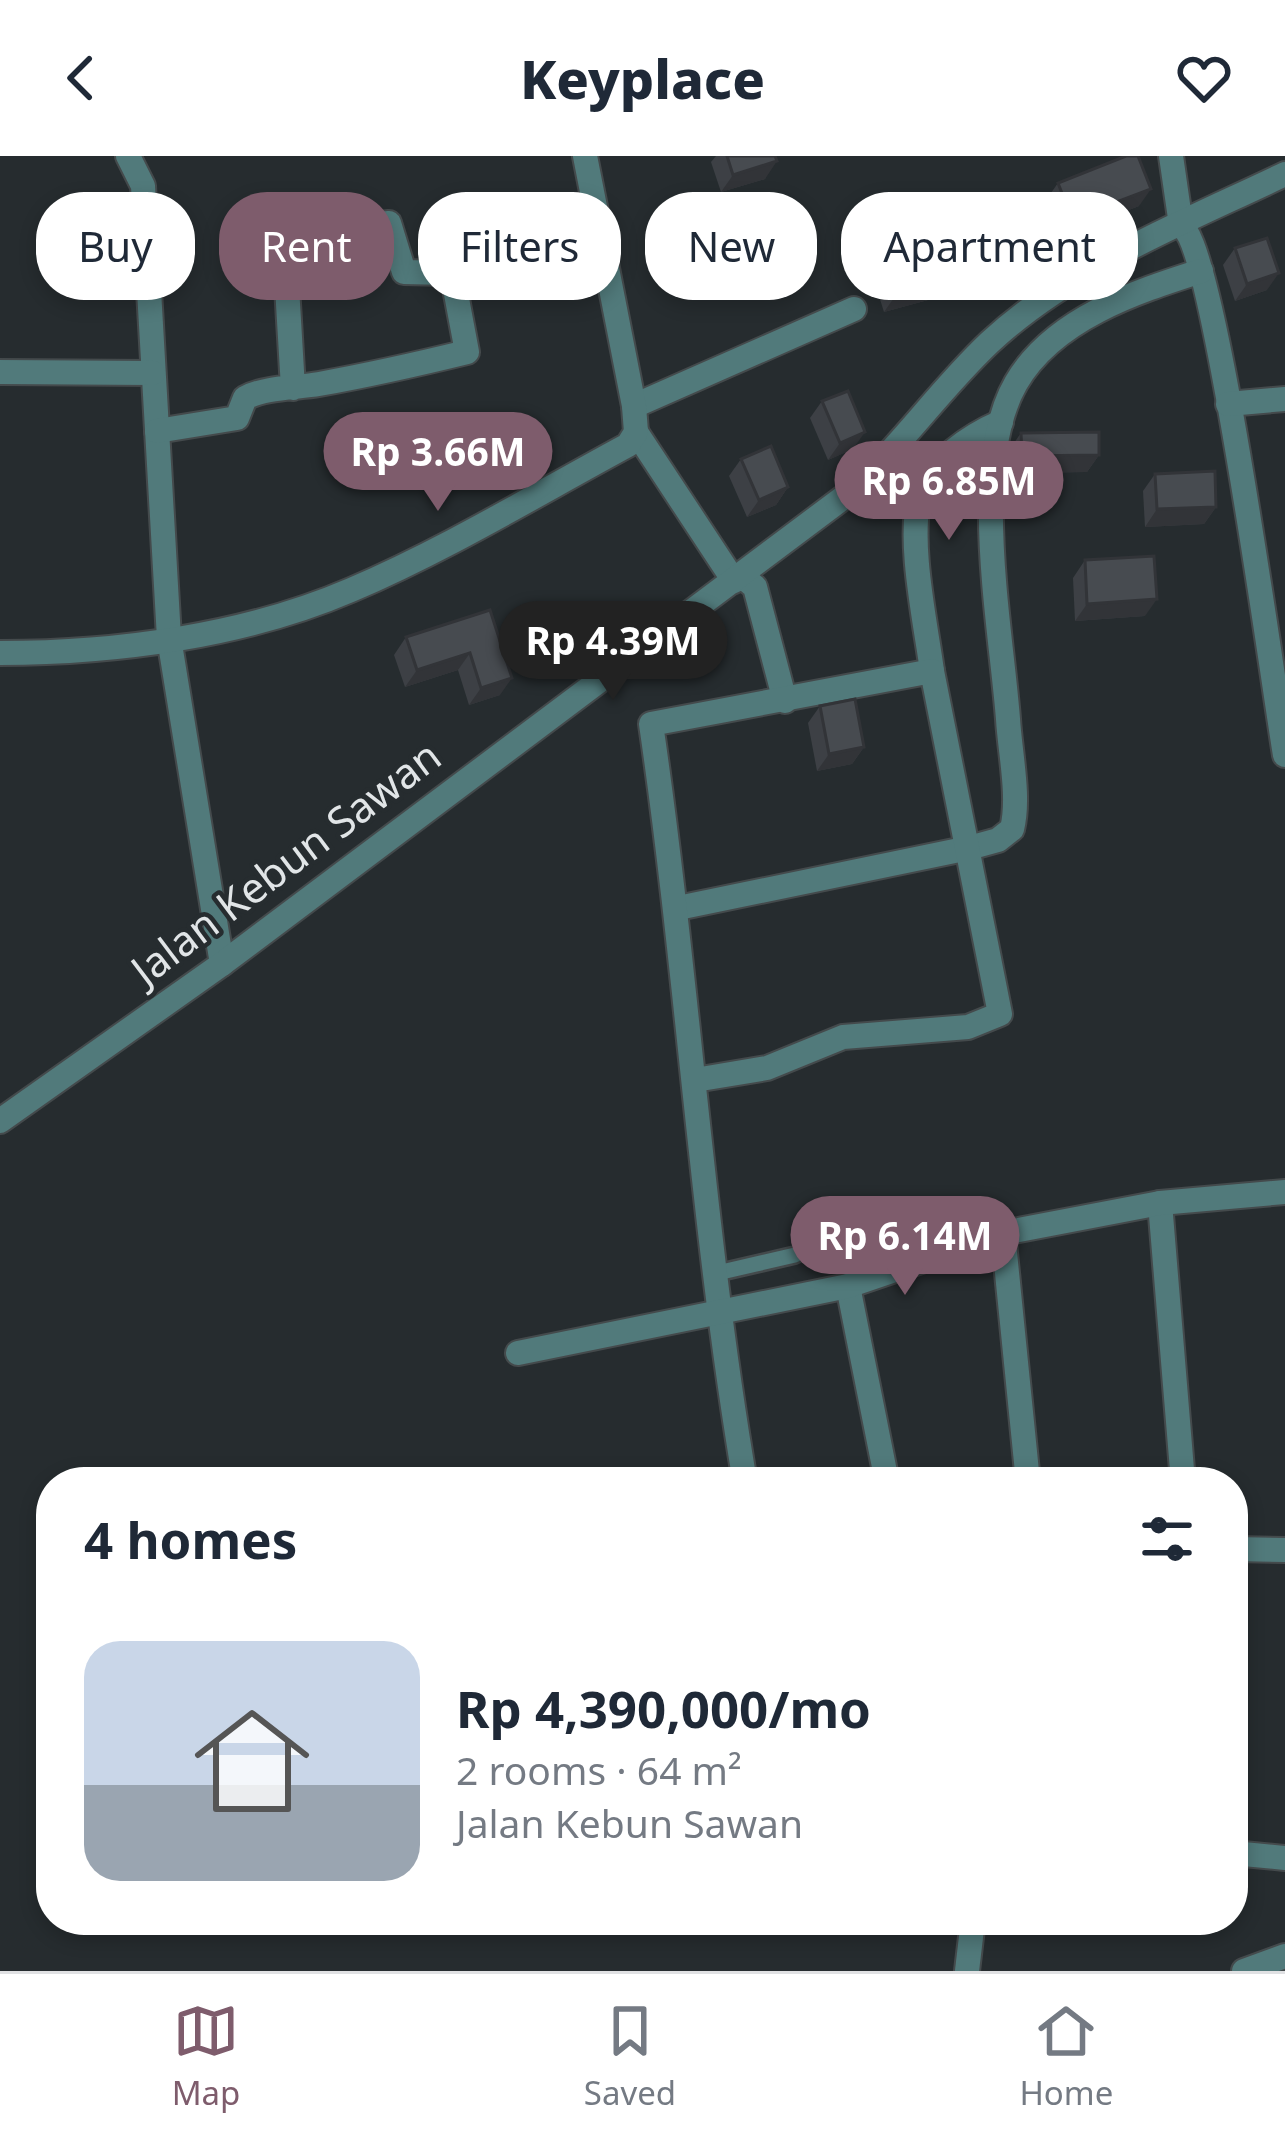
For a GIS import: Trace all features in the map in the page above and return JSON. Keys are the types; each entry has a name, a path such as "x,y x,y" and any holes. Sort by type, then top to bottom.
{"street":[{"path":"128,156 142,186 169,638 222,964"},
{"path":"585,156 592,192"},
{"path":"1171,156 1228,404 1285,755"},
{"name":"Jalan Kebun Sawan","path":"0,1121 222,964 620,660 744,582 884,462 960,372 1021,316 1285,174"},
{"path":"157,431 237,418 248,395 293,388 467,352 454,283 447,272 404,272 389,223 352,225 327,245 285,253 293,388"},
{"path":"678,908 969,848 1008,835 1015,820 994,524 1000,422 1017,380 1072,326 1200,268"},
{"path":"613,300 636,432 744,582 763,619 785,701"},
{"path":"634,406 854,309"},
{"path":"0,372 153,373"},
{"path":"1228,404 1285,399"},
{"path":"695,1080 767,1068 843,1037 968,1027 1000,1014 932,671 919,548 920,494 962,445 1000,422"},
{"path":"0,653 100,649 169,638 260,620 347,592 628,445 636,432"},
{"path":"744,1467 715,1295 678,908 651,724 932,671"},
{"path":"518,1353 715,1295 848,1286 1003,1232 1160,1203 1285,1192"},
{"path":"1160,1203 1183,1467"},
{"path":"1003,1232 1026,1467"},
{"path":"848,1286 884,1467"},
{"path":"1248,1549 1285,1550"},
{"path":"1248,1854 1285,1858"},
{"path":"967,1971 972,1935"},
{"path":"1244,1971 1285,1956"}],"lane":[{"path":"715,1295 795,1255"}],"building":[{"path":"727,156 775,156 777,161 733,175"},
{"path":"1126,156 1138,156 1151,189 1138,194 1062,192 1058,183"},
{"path":"1267,238 1279,273 1247,284 1235,248"},
{"path":"848,391 865,432 840,443 822,401"},
{"path":"1099,432 1099,455 1022,456 1021,433"},
{"path":"771,446 788,487 759,500 741,459"},
{"path":"1215,471 1216,507 1157,509 1155,474"},
{"path":"1154,556 1157,599 1087,604 1085,560"},
{"path":"490,610 512,678 481,688 470,653 417,670 406,637"},
{"path":"855,699 864,747 829,754 820,706"}]}
